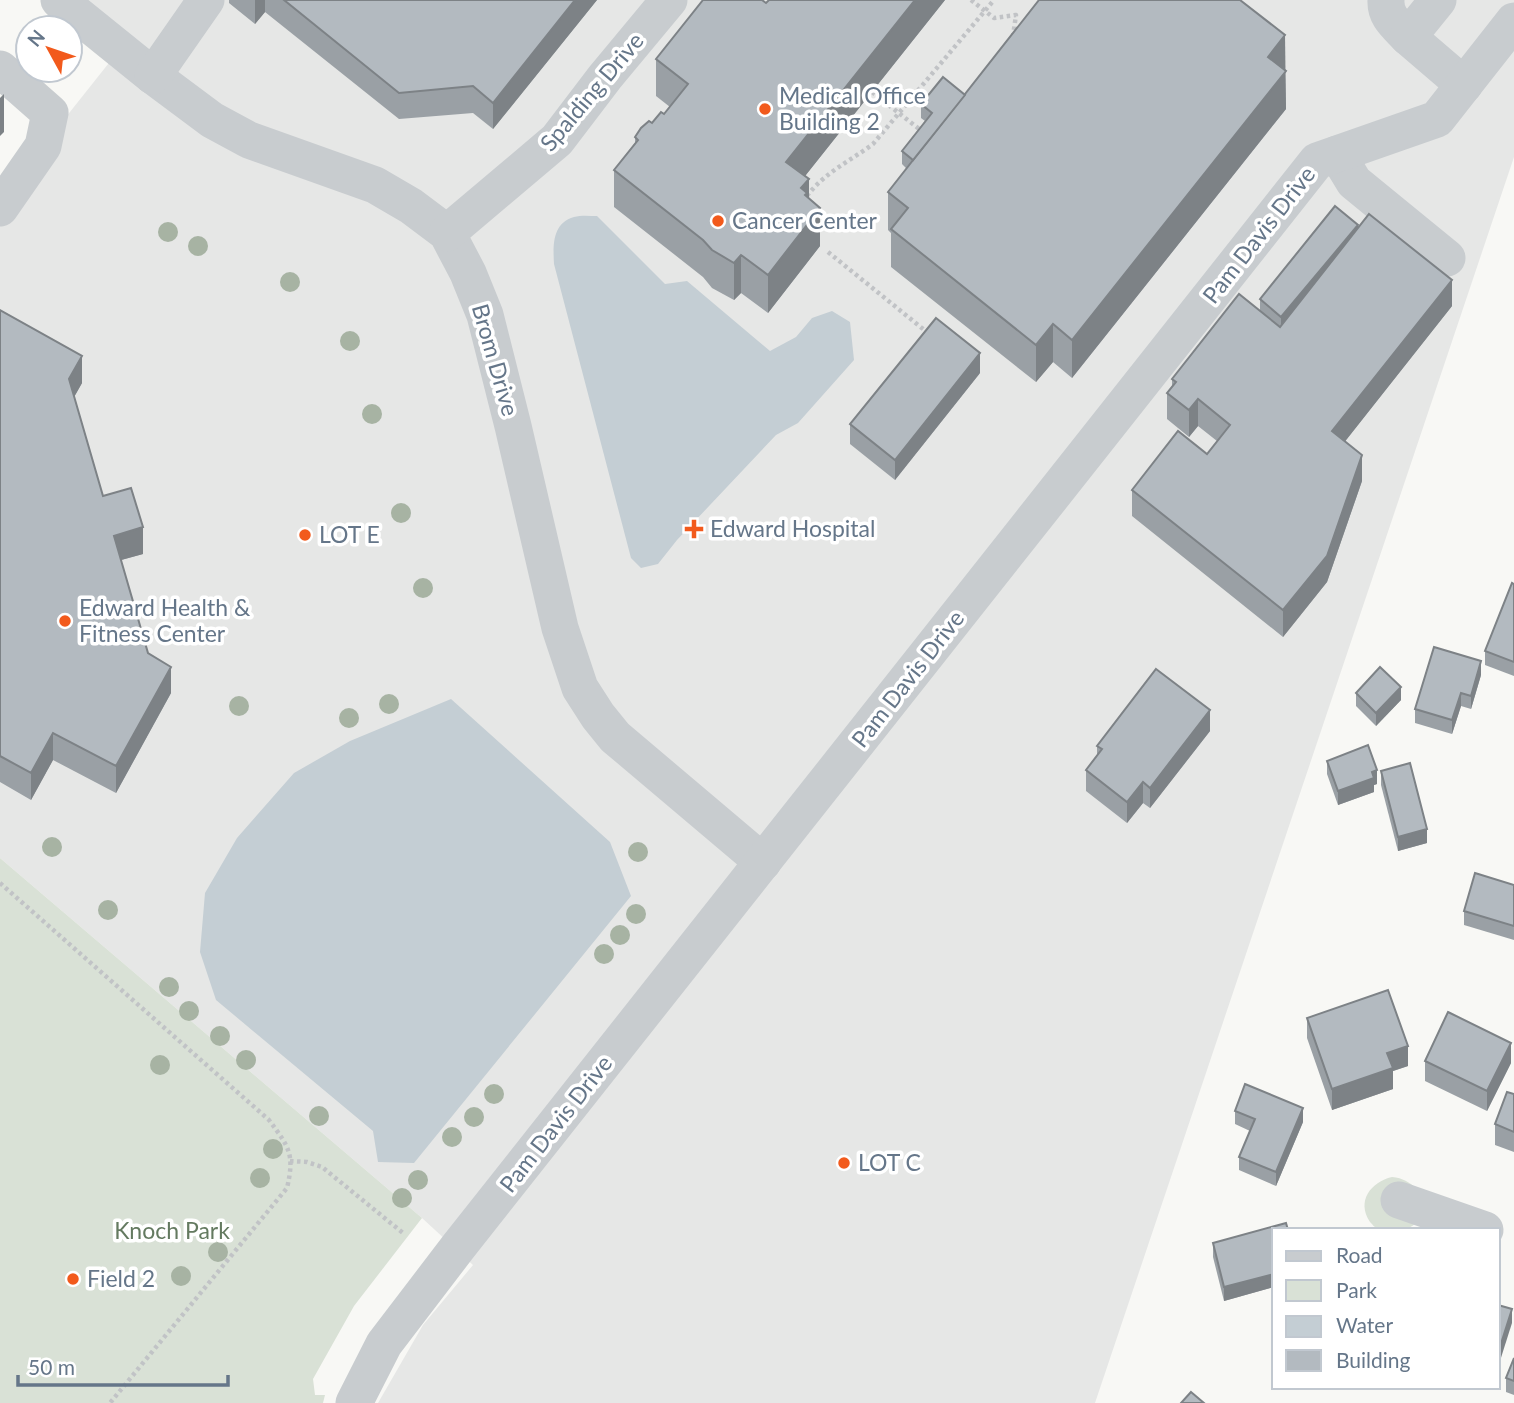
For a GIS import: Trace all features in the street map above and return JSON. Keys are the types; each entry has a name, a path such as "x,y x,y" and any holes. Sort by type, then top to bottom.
{"street":[{"name":"Brom Drive","path":"59,0 212,120 248,141 375,185 411,206 447,233 485,314 560,628 580,688 615,737 763,862"},
{"path":"153,76 206,0"},
{"name":"Spalding Drive","path":"447,233 557,140 669,0"},
{"path":"1386,0 1386,10 1391,19 1464,85"},
{"path":"1408,37 1438,0"},
{"name":"Pam Davis Drive","path":"354,1403 384,1345 458,1247 1317,161 1437,119 1514,21"},
{"path":"0,69 50,113 43,146 0,208"},
{"path":"1337,154 1354,182 1447,258"},
{"path":"1399,1200 1479,1228"}],"path":[{"path":"971,0 994,18 1016,15 1012,43"},
{"path":"804,200 829,173 848,163 873,144 994,0"},
{"path":"872,92 926,135"},
{"path":"828,252 930,335"},
{"path":"0,883 269,1120 287,1143 292,1167 287,1188 110,1403"},
{"path":"290,1161 307,1162 322,1167 403,1233"}],"shaded area":[{"path":"77,0 189,0 149,61"},
{"name":"Edward Hospital","path":"205,0 1514,0 1514,157 1095,1403 378,1403 423,1325 473,1265 422,1218 0,858 0,200 120,49 154,74"}],"green space":[{"name":"Knoch Park","path":"0,858 422,1218 354,1306 313,1379 315,1395 325,1395 323,1403 0,1403"},
{"path":"1399,1178 1417,1189 1415,1224 1407,1228 1376,1228 1370,1222 1366,1214 1365,1200 1372,1188 1384,1180"}],"water":[{"path":"597,216 665,284 687,281 770,351 796,337 812,318 832,311 850,322 854,360 798,423 776,435 677,540 658,564 641,568 631,558 554,264 555,236 561,224 574,217"},
{"path":"451,699 610,842 631,896 414,1163 378,1162 373,1131 216,1000 200,952 205,893 237,838 294,773 350,741"}],"building":[{"path":"284,0 575,0 493,103 473,86 399,93"},
{"path":"703,0 762,0 766,3 769,0 915,0 786,162 809,179 801,188 820,208 768,275 741,255 734,263 712,250 614,170 638,140 635,137 641,128 649,121 652,123 661,112 664,114 688,84 656,59"},
{"path":"1039,0 1240,0 1285,35 1268,57 1286,71 1072,340 1053,324 1036,345 891,229 908,208 888,192"},
{"path":"943,77 965,95 913,160 902,151 932,113 921,104"},
{"path":"1335,206 1358,225 1281,317 1260,299"},
{"path":"1369,214 1452,280 1332,431 1362,455 1327,556 1283,610 1132,490 1178,431 1207,454 1230,425 1198,399 1189,410 1167,393 1176,382 1172,379 1239,294 1280,327"},
{"name":"Edward Health & Fitness Center","path":"0,310 82,356 69,379 103,496 131,488 143,527 114,536 148,653 171,667 116,766 53,733 31,773 0,756"},
{"path":"936,318 980,353 895,460 850,424"},
{"path":"1512,583 1514,584 1514,662 1485,651"},
{"path":"1434,647 1481,661 1471,696 1461,693 1452,720 1415,709"},
{"path":"1380,667 1401,687 1376,713 1356,693"},
{"path":"1156,669 1210,710 1150,788 1143,782 1127,802 1086,770 1102,749 1097,746"},
{"path":"1368,745 1377,770 1372,772 1374,778 1338,791 1327,761"},
{"path":"1410,763 1427,829 1398,837 1381,771"},
{"path":"1475,873 1514,885 1514,926 1464,911"},
{"path":"1388,990 1408,1046 1387,1053 1393,1068 1332,1089 1307,1018"},
{"path":"1448,1012 1511,1043 1487,1091 1425,1061"},
{"path":"1245,1084 1303,1108 1276,1172 1239,1157 1255,1119 1235,1111"},
{"path":"1507,1092 1514,1094 1514,1132 1495,1124"},
{"path":"1286,1223 1287,1228 1272,1228 1272,1275 1224,1287 1213,1243"},
{"path":"1500,1306 1512,1309 1500,1347"},
{"path":"1514,1358 1514,1381 1506,1378"},
{"path":"1191,1392 1204,1403 1181,1403"}],"place":[{"name":"Medical Office Building 2","path":"765,109"},
{"name":"Cancer Center","path":"718,221"},
{"name":"Edward Hospital","path":"694,529"},
{"name":"LOT E","path":"305,535"},
{"name":"Edward Health & Fitness Center","path":"65,621"},
{"name":"LOT C","path":"844,1163"},
{"name":"Field 2","path":"73,1279"}]}
